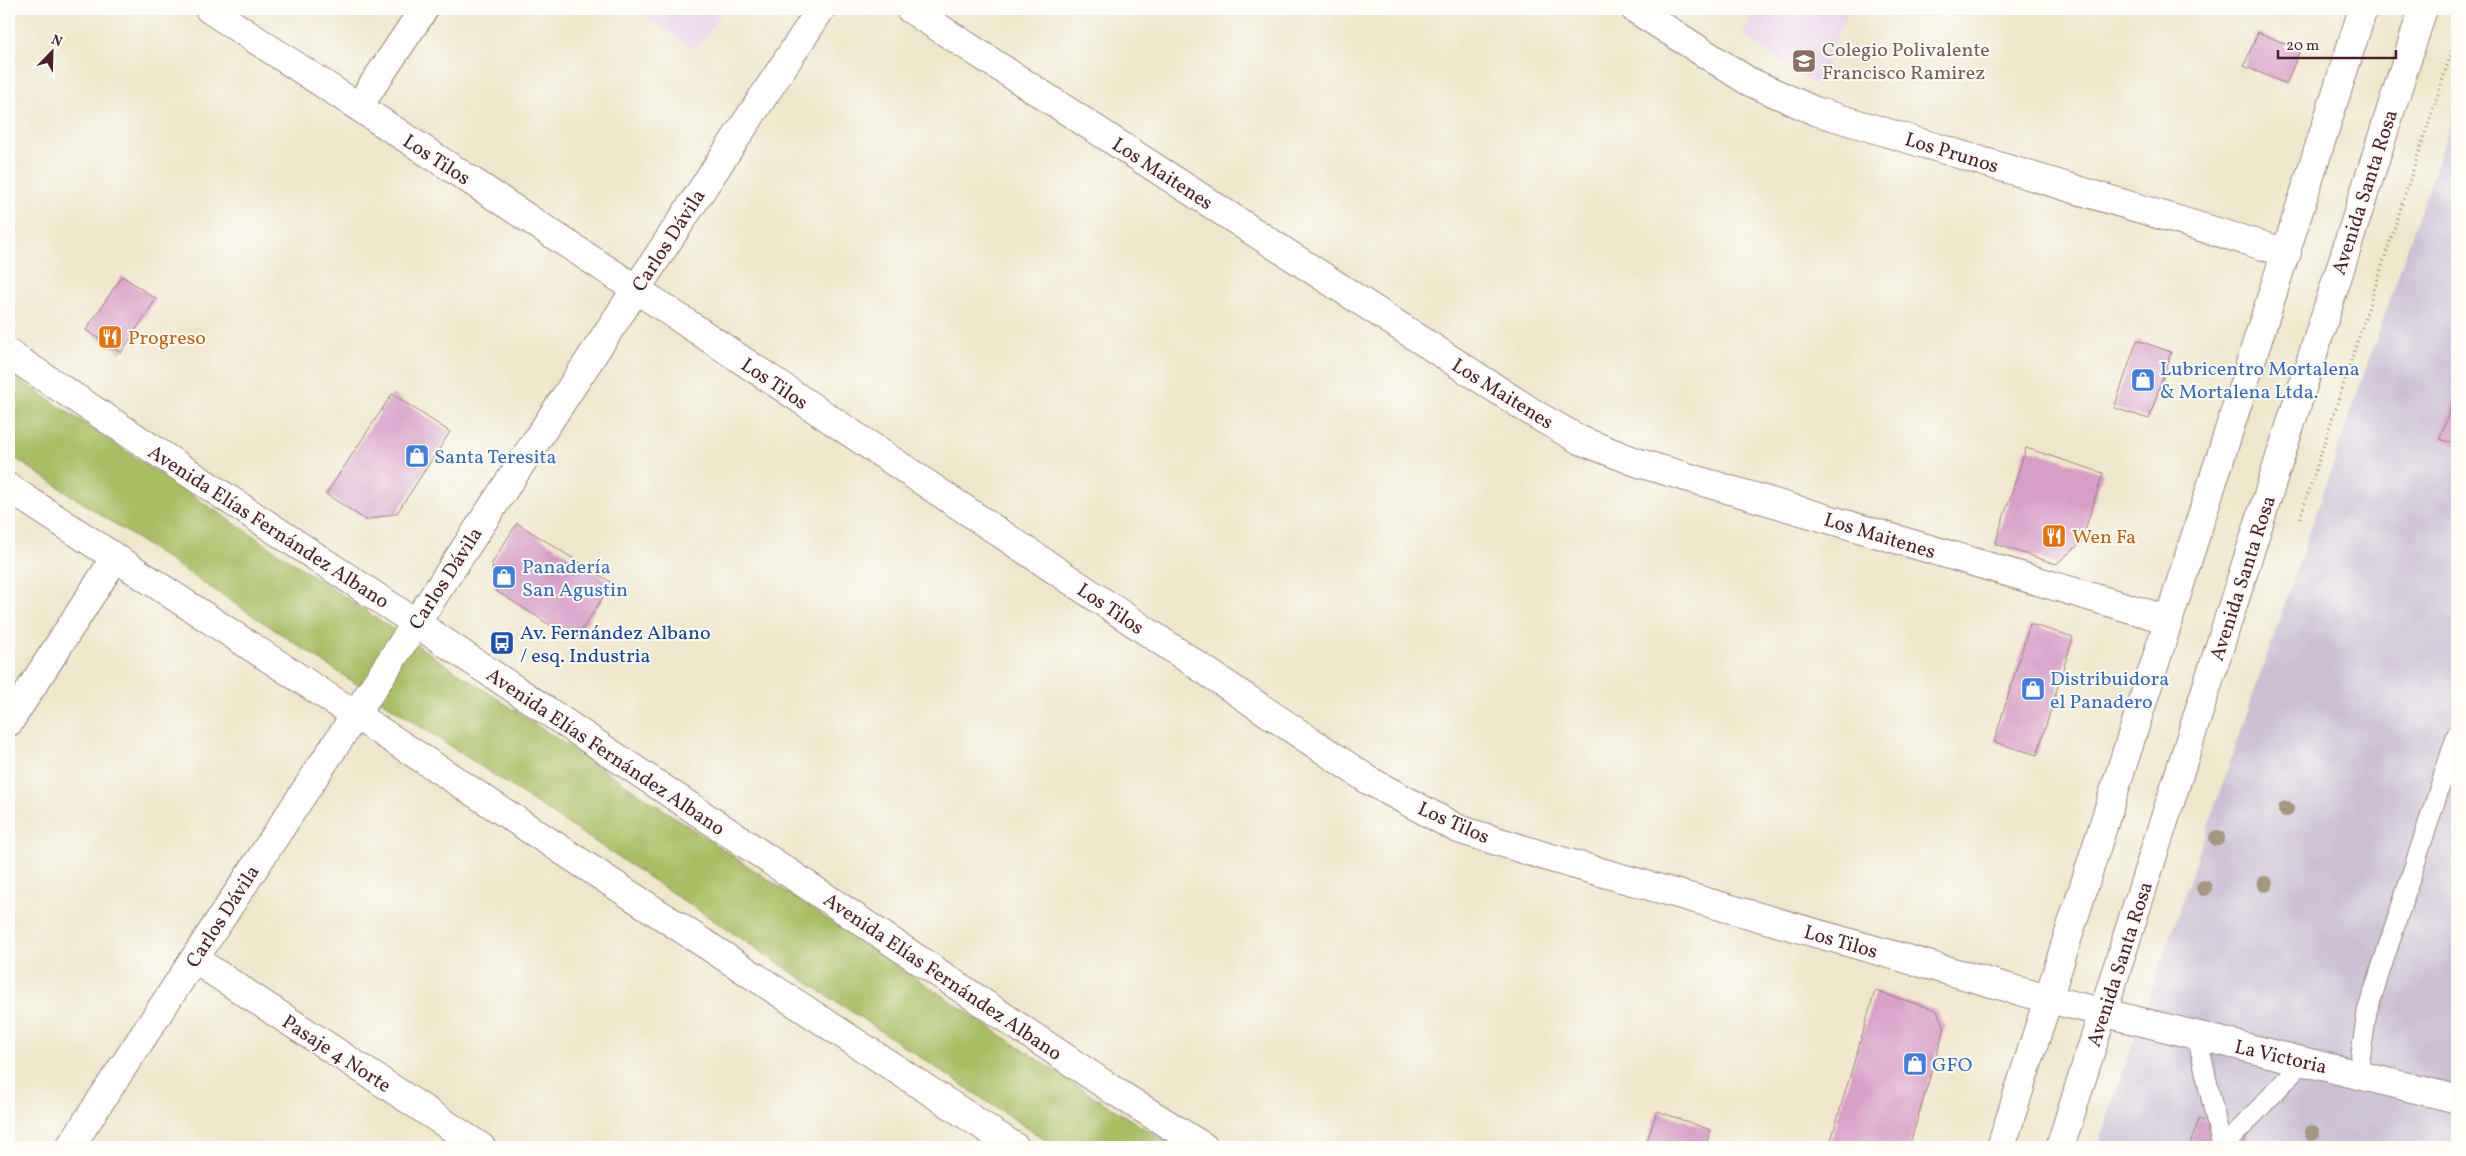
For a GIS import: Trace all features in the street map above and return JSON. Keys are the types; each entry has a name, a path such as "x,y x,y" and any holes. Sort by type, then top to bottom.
{"street":[{"name":"Los Tilos","path":"209,9 636,290 1370,781 1458,829 1551,858 2104,1014"},
{"path":"358,107 424,9"},
{"name":"Carlos Dávila","path":"70,1147 821,9"},
{"name":"Los Maitenes","path":"910,9 1538,416 1580,440 1636,462 2168,620"},
{"name":"Los Prunos","path":"1635,9 1748,81 1815,111 2287,253"},
{"path":"2001,1147 2364,9"},
{"name":"Avenida Santa Rosa","path":"2060,1147 2104,1014 2423,9"},
{"name":"Avenida Elías Fernández Albano","path":"9,354 416,623 1116,1092 1204,1147"},
{"path":"9,488 354,716 1015,1147"},
{"path":"9,722 115,558"},
{"name":"Pasaje 4 Norte","path":"194,959 481,1147"},
{"name":"La Victoria","path":"2104,1014 2304,1061 2457,1100"}],"lane":[{"path":"2358,1075 2367,1012 2457,734"},
{"path":"2197,1036 2222,1147"},
{"path":"2222,1147 2304,1061"}],"path":[{"path":"2297,527 2457,35"}],"shaded area":[{"path":"635,9 724,9 696,50"},
{"name":"Colegio Polivalente Francisco Ramirez","path":"1756,9 1849,9 1817,86 1742,35"},
{"path":"2457,105 2457,1147 2097,1147 2125,1066"}],"green space":[{"path":"9,373 1085,1091 1174,1147 1056,1147 9,454"}],"building":[{"path":"2258,32 2300,50 2286,84 2244,66"},
{"path":"122,276 156,299 121,353 86,330"},
{"name":"Lubricentro Mortalena & Mortalena Ltda.","path":"2137,340 2171,352 2149,419 2114,408"},
{"path":"2457,387 2457,445 2440,439"},
{"path":"392,394 450,432 397,513 366,520 326,494"},
{"path":"2026,448 2103,473 2081,543 2056,564 1995,544"},
{"path":"517,523 612,583 575,641 495,590 492,563"},
{"name":"Distribuidora el Panadero","path":"2030,624 2073,637 2037,755 1994,742"},
{"path":"1875,991 1936,1010 1945,1027 1909,1147 1829,1147"},
{"path":"1657,1111 1711,1130 1705,1147 1645,1147"},
{"path":"2199,1119 2247,1136 2243,1147 2189,1147"}],"place":[{"name":"Colegio Polivalente Francisco Ramirez","path":"1804,61"},
{"name":"Progreso","path":"110,337"},
{"name":"Lubricentro Mortalena & Mortalena Ltda.","path":"2143,380"},
{"name":"Santa Teresita","path":"417,456"},
{"name":"Wen Fa","path":"2054,536"},
{"name":"Panadería San Agustin","path":"504,577"},
{"name":"Av. Fernández Albano / esq. Industria","path":"502,643"},
{"name":"Distribuidora el Panadero","path":"2033,689"},
{"name":"GFO","path":"1915,1064"}]}
